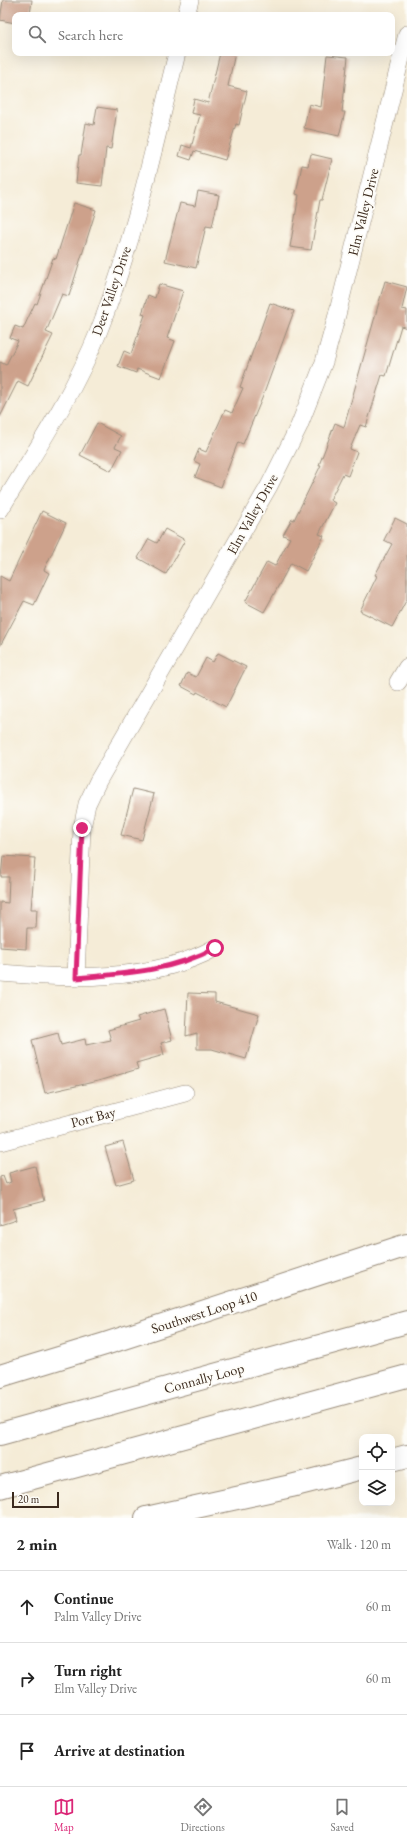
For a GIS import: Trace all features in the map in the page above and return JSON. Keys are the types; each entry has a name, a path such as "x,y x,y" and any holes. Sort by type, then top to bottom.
{"main road":[{"name":"Southwest Loop 410","path":"0,1376 106,1344 407,1246"},
{"name":"Connally Loop","path":"0,1434 407,1322"},
{"path":"0,1487 407,1376"},
{"path":"146,1518 291,1486 359,1469"}],"street":[{"path":"187,12 190,0"},
{"name":"Elm Valley Drive","path":"76,978 82,828 87,804 98,781 269,486 299,426 324,362 337,315 407,34"},
{"name":"Deer Valley Drive","path":"0,510 82,368 100,327 120,273 141,200 176,56"},
{"path":"398,682 407,667"},
{"path":"0,973 76,978 152,969 199,956 215,948"},
{"name":"Port Bay","path":"0,1142 185,1093"}],"building":[{"path":"3,0 32,0 30,12 12,12 12,22 0,20"},
{"path":"219,56 234,56 228,86 247,91 239,125 236,124 225,160 194,151 191,160 179,156 182,145 191,148 200,115 191,113 194,99 208,103"},
{"path":"327,56 348,57 342,112 345,112 339,136 304,128 309,104 321,107"},
{"path":"97,107 117,110 111,149 106,148 102,186 76,183 79,155 81,155 86,123 94,125"},
{"path":"311,154 332,159 322,200 320,200 311,250 290,247 299,195 296,194 302,165 308,166"},
{"path":"198,191 219,195 212,227 206,226 196,268 165,261 180,203 195,206"},
{"path":"74,203 96,210 69,296 62,294 46,332 53,335 28,386 18,381 0,417 0,362 6,365 18,341 10,338 15,326 23,329 35,303 37,304 53,258 56,259"},
{"path":"385,281 407,287 402,309 407,310 407,328 401,326 386,376 382,375 366,427 360,425 350,449 357,452 348,476 343,474 330,500 335,503 319,534 324,536 306,571 291,563 264,612 245,602 267,562 275,566 290,538 283,535 292,519 294,520 321,465 319,465 335,423 344,427"},
{"path":"159,284 183,291 167,338 175,341 161,378 137,369 136,373 118,366 124,351 131,354 145,315 142,314 148,295 155,298"},
{"path":"270,303 294,311 263,396 243,444 238,442 221,487 195,477 200,464 194,461 199,449 206,452 225,410 232,413 243,388 240,387"},
{"path":"97,423 121,436 115,447 122,450 111,471 80,455"},
{"path":"42,511 66,523 44,570 49,573 34,605 24,601 0,646 0,576 9,581"},
{"path":"395,518 407,524 407,599 392,627 360,611 377,576 375,575 392,544 384,540"},
{"path":"165,529 185,540 166,574 138,558 149,539 157,543"},
{"path":"218,653 246,667 226,707 197,692 196,694 181,686 187,673 196,677 206,658 213,662"},
{"path":"133,789 154,794 142,840 121,835"},
{"path":"3,856 35,858 31,909 37,909 36,928 27,928 26,949 0,947 0,902 8,903 9,877 1,877"},
{"path":"188,993 215,994 215,1002 259,1014 246,1059 212,1049 197,1049 197,1033 186,1036"},
{"path":"164,1009 172,1040 161,1043 164,1055 136,1063 138,1069 98,1081 45,1093 32,1040 58,1033 61,1045 85,1039 86,1045 111,1040 108,1030 139,1021 137,1017"},
{"path":"123,1142 134,1180 116,1185 105,1147"},
{"path":"35,1166 44,1201 13,1209 16,1220 0,1225 0,1177 3,1176 6,1184 11,1182 9,1173"}],"route":[{"path":"82,828 76,978 110,975 171,965 206,953 215,948"}]}
